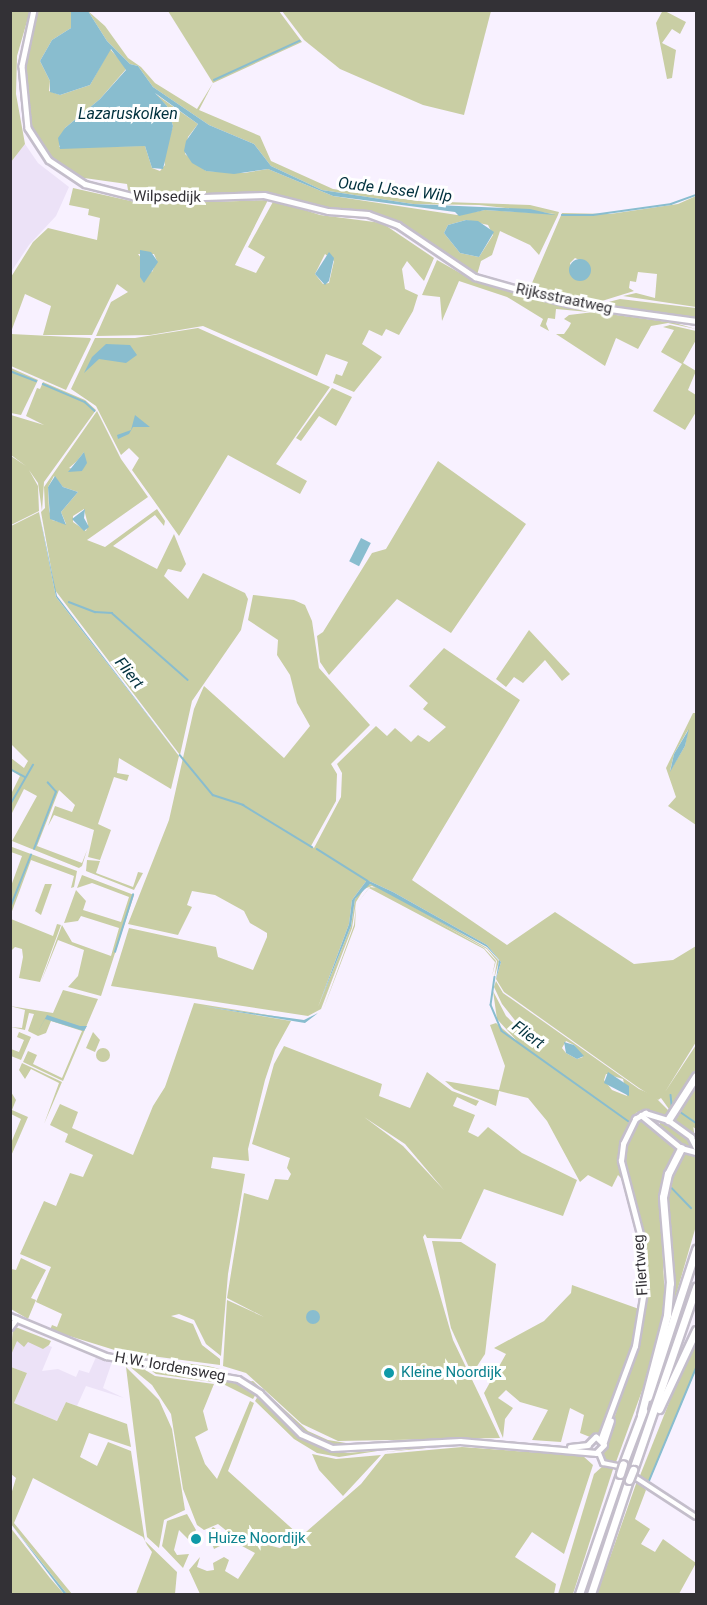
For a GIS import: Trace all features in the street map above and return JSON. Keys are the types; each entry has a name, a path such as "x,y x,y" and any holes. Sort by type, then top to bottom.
{"highway":[{"path":"661,1121 696,1076"},
{"path":"641,1415 668,1315 670,1283 663,1197 668,1174 681,1148"},
{"path":"579,1594 696,1249"},
{"path":"591,1594 696,1287"},
{"path":"648,1430 696,1330"}],"main road":[{"name":"Wilpsedijk","path":"34,10 22,66 26,121 42,152 68,175 108,193 144,199 264,195 328,211 368,213 398,225 439,255"},
{"name":"Rijksstraatweg","path":"439,255 475,277 543,297 696,321"},
{"name":"Fliertweg","path":"599,1453 635,1347 643,1308 641,1238 621,1161 626,1136 641,1114 661,1121 692,1137 696,1148"},
{"name":"Fliertweg","path":"661,1121 658,1132 681,1148 696,1152"},
{"path":"10,1327 13,1318"},
{"name":"H.W. Iordensweg","path":"13,1318 112,1357 234,1377 256,1390 305,1437 332,1448 452,1441 565,1448 589,1447"},
{"path":"599,1453 589,1447 594,1438 602,1440"}],"street":[{"path":"599,1453 603,1463 618,1466 696,1517"}],"shaded area":[{"path":"25,144 38,163 69,187 56,216 29,245 11,272 11,162"},
{"path":"15,1333 52,1347 42,1371 58,1369 76,1377 79,1370 89,1373 96,1357 112,1362 103,1388 124,1398 86,1386 77,1406 66,1402 57,1421 14,1403 27,1373 11,1367 11,1339"}],"green space":[{"path":"11,10 30,11 17,56 16,94 25,144 11,162"},
{"path":"663,10 686,22 680,34 672,29 662,43 676,50 672,78 667,79 656,23"},
{"path":"37,11 71,11 71,28 52,40 40,61 50,81 49,91 60,95 90,85 110,49 127,68 100,99 65,128 59,147 145,146 152,168 160,171 165,165 163,156 173,126 167,106 154,93 198,124 188,137 185,154 206,171 244,173 268,169 333,196 457,215 485,210 556,214 479,205 413,204 322,190 271,166 254,144 209,125 153,87 138,66 130,64 107,41 88,11 105,26 128,58 141,67 155,83 197,109 213,83 199,110 260,136 271,161 333,189 418,201 530,205 559,212 539,255 530,245 500,231 492,255 481,261 477,275 397,222 368,211 327,209 265,193 129,196 127,184 77,177 48,155 30,125 24,62","holes":["466,220 488,225 493,235 479,257 460,253 444,233 448,225"]},
{"path":"168,11 279,11 302,42 213,83"},
{"path":"282,11 491,11 464,115 423,105 340,69 304,40"},
{"path":"73,188 144,204 268,200 235,265 256,273 265,257 248,247 274,200 320,215 382,223 434,258 424,281 407,261 402,269 405,289 418,295 413,311 399,335 386,329 382,336 369,330 362,344 382,357 354,392 333,383 336,374 342,376 348,362 326,354 317,376 203,326 150,335 96,336 111,302 128,292 117,284 92,335 43,335 51,306 25,294 11,332 11,277 33,242 48,228 97,240 100,218 88,215 89,209 69,205","holes":["138,254 154,254 157,261 152,272","325,254 334,261 329,283 323,284 315,274"]},
{"path":"696,196 696,307 623,296 636,293 655,298 657,274 638,272 636,282 630,281 629,288 634,291 589,305 529,290 562,213 610,214 678,204","holes":["575,258 586,263 574,278 570,263"]},
{"path":"437,260 476,282 589,312 556,309 555,319 548,318 546,324 549,331 540,326 543,319 507,297 459,281 442,321 440,297 422,295"},
{"path":"620,299 696,308 696,319 597,305"},
{"path":"594,312 675,323 696,329 668,323 651,326 638,349 616,338 605,366 556,334 564,334 569,327 571,323 564,319 569,315"},
{"path":"670,325 696,331 696,340 683,363 696,371 688,390 696,395 696,412 685,430 653,411 682,364 661,352 674,330 663,327"},
{"path":"198,328 330,387 276,464 307,481 300,494 228,455 179,536 132,470 139,458 129,448 121,455 96,406 71,389 95,338 135,338"},
{"path":"11,334 91,339 66,390 11,366"},
{"path":"11,368 38,380 21,415 11,413"},
{"path":"43,382 85,400 96,410 44,482 42,511 38,483 29,470 38,486 39,511 11,525 11,456 26,466 11,455 11,415 44,425 26,416 37,388 40,389"},
{"path":"332,388 352,397 336,426 319,416 301,441 296,438"},
{"path":"97,411 121,459 148,497 87,540 105,547 157,509 165,521 164,526 155,515 113,546 157,569 174,534 186,564 181,572 168,569 164,576 188,599 203,573 245,593 248,599 241,630 192,701 180,755 55,590 41,512 45,508 44,487","holes":["84,452 82,471 69,468 77,461","54,476 63,487 78,492 61,512 66,524 52,520 48,487","84,509 88,525 86,531 73,522 73,516"]},
{"path":"438,461 526,524 451,633 397,599 329,675 320,662 317,636 323,632 372,553 386,549"},
{"path":"39,512 56,597 179,756 171,789 119,758 117,773 129,775 127,781 114,777 98,824 111,830 100,860 88,857 94,830 54,815 48,826 55,806 72,812 75,805 59,790 37,846 82,863 87,850 82,866 79,868 12,841 37,796 24,789 11,815 11,794 20,776 11,770 11,758 24,768 28,761 11,744 11,526"},
{"path":"253,595 294,600 305,605 312,621 319,668 370,725 331,764 337,774 336,801 311,846 314,848 341,797 342,773 337,764 376,726 387,736 395,728 411,742 418,735 429,742 446,727 423,709 428,703 409,686 444,648 520,700 412,880 507,945 555,912 634,964 673,960 696,946 696,1042 665,1092 696,1045 696,1070 671,1112 661,1098 658,1100 639,1088 504,992 496,979 501,962 487,945 393,892 367,880 352,900 349,924 318,1007 351,926 355,899 363,888 370,884 382,888 487,948 499,961 494,979 497,961 487,949 372,886 364,889 356,902 352,928 321,1009 308,1016 111,986 129,928 216,947 218,957 253,970 267,937 267,933 250,923 244,911 215,895 192,891 187,905 192,907 178,935 128,924 169,820 194,709 204,686 284,758 310,726 297,703 290,675 277,655 278,640 248,620"},
{"path":"529,630 570,674 562,681 545,660 523,683 514,677 506,687 496,679"},
{"path":"693,713 696,713 696,825 668,806 676,797 666,768","holes":["688,730 685,746 670,771 674,754"]},
{"path":"12,847 77,871 74,887 71,888 74,876 31,860 11,914 11,886 22,856 11,852"},
{"path":"87,860 100,861 96,873 133,887 138,872 143,873 134,890 86,871"},
{"path":"82,875 134,895 101,996 68,987 78,976 84,950 58,940 41,982 62,925 72,942 111,956 119,928 81,916 78,921 64,923 76,890 86,901 83,910 121,922 129,897 92,883 77,888"},
{"path":"45,884 52,884 41,915 35,911"},
{"path":"369,888 378,888 484,948 496,961 492,976 495,962 484,949"},
{"path":"356,905 355,926 323,1010 354,925"},
{"path":"11,919 53,936 57,924 61,925 40,982 19,978 23,957 22,949 15,947 11,951"},
{"path":"496,981 503,993 639,1089 653,1095 671,1113 661,1118 644,1109 636,1113 620,1150 623,1180 618,1175 612,1187 588,1175 580,1182 547,1121 528,1098 499,1091 496,1106 454,1089 445,1081 499,1090 505,1066 490,1025 496,1023 517,1041 497,1019 493,991 506,1016 529,1038 502,1004 494,987","holes":["566,1041 574,1045 583,1057 577,1059 566,1053 562,1048","606,1074 623,1079 627,1096 612,1090 604,1080"]},
{"path":"63,990 98,999 63,1081 23,1062 28,1051 37,1055 33,1064 62,1078 82,1031 51,1021 46,1033 38,1036 28,1031 34,1014 29,1013 25,1030 11,1027 22,1028 25,1010 10,1006 53,1013"},
{"path":"194,1003 292,1019 202,1006 291,1021 275,1050 265,1080 248,1149 249,1161 213,1157 211,1168 245,1174 228,1274 221,1356 206,1344 194,1320 179,1314 171,1316 193,1324 202,1345 220,1359 220,1365 121,1352 50,1330 52,1325 57,1327 62,1314 36,1302 51,1267 20,1254 44,1201 56,1206 70,1173 83,1177 93,1155 65,1142 68,1134 50,1125 60,1104 78,1112 72,1128 133,1155 153,1106 165,1087"},
{"path":"19,1032 31,1037 21,1060 11,1056 11,1049 19,1052 24,1040 17,1037"},
{"path":"93,1032 100,1040 95,1052 86,1048"},
{"path":"284,1046 382,1084 379,1096 410,1108 427,1072 452,1091 479,1101 476,1106 457,1097 453,1106 475,1115 468,1132 478,1137 488,1127 522,1153 577,1180 563,1216 484,1189 461,1239 427,1238 425,1234 423,1237 453,1340 500,1438 338,1441 302,1424 246,1373 223,1366 227,1300 264,1317 227,1298 244,1193 268,1200 275,1179 288,1180 291,1174 287,1168 290,1158 252,1144 274,1064","holes":["364,1117 405,1144 444,1190 403,1146"]},
{"path":"103,1048 108,1050 110,1055 108,1060 103,1062 98,1060 96,1055 98,1050"},
{"path":"22,1063 62,1082 44,1124 59,1083 31,1069 25,1079 19,1070"},
{"path":"696,1078 696,1129 673,1114"},
{"path":"11,1092 16,1100 12,1110 28,1117 11,1156 11,1143 21,1119 11,1114"},
{"path":"673,1114 693,1125 696,1145 692,1135 670,1119"},
{"path":"646,1118 675,1149 660,1197 665,1303 650,1369 616,1462 605,1461 603,1454 641,1333 647,1282 640,1220 623,1157 633,1127"},
{"path":"667,1121 692,1140 696,1151 683,1148 659,1128 660,1123"},
{"path":"682,1151 696,1153 696,1226 667,1326 665,1188"},
{"path":"432,1241 461,1242 496,1264 485,1354 472,1374 451,1328"},
{"path":"21,1258 46,1270 31,1298 36,1300 28,1319 11,1309 11,1269 16,1270"},
{"path":"572,1285 639,1309 627,1364 602,1434 590,1437 580,1433 584,1415 570,1408 561,1442 532,1440 548,1410 520,1402 506,1390 498,1398 513,1408 505,1419 503,1438 484,1393 506,1354 494,1348 544,1321 571,1293"},
{"path":"13,1326 51,1341 43,1349 28,1342 24,1347 17,1341 11,1355"},
{"path":"696,1335 696,1369 648,1484 639,1478"},
{"path":"127,1356 208,1366 220,1369 127,1359"},
{"path":"143,1365 221,1378 220,1383 156,1374"},
{"path":"129,1366 142,1368 155,1376 214,1384 203,1411 208,1430 195,1437 205,1464 217,1479 250,1401 254,1403 228,1471 298,1534 284,1544 273,1545 228,1532 218,1524 204,1530 197,1525 183,1489 171,1414 152,1385"},
{"path":"11,1367 27,1373 14,1403 57,1421 66,1402 127,1424 131,1447 89,1433 80,1457 97,1466 108,1442 131,1451 145,1541 143,1537 33,1478 14,1523 72,1594 67,1594 11,1524 10,1498 16,1478 11,1474"},
{"path":"126,1367 159,1400 172,1429 185,1510 164,1520 159,1548 147,1537"},
{"path":"224,1377 241,1383 256,1394 253,1399 223,1384"},
{"path":"253,1381 308,1431 328,1440 358,1445 335,1446 307,1436 248,1382"},
{"path":"258,1396 301,1437 317,1446 347,1453 384,1450 339,1457 317,1453 294,1439 255,1401"},
{"path":"455,1443 485,1446 457,1445 386,1452"},
{"path":"462,1447 583,1456 593,1465 564,1554 532,1532 515,1557 556,1584 554,1594 200,1594 189,1570 200,1557 197,1567 207,1571 214,1570 213,1563 224,1557 229,1560 225,1571 238,1579 255,1553 242,1546 222,1545 214,1549 208,1533 213,1527 226,1536 214,1545 231,1536 280,1548 306,1532 361,1484 385,1454"},
{"path":"312,1454 336,1459 381,1455 343,1496 319,1470"},
{"path":"604,1465 614,1466 573,1594 558,1594 594,1474"},
{"path":"637,1481 646,1490 635,1519 650,1529 641,1544 655,1552 663,1539 696,1563 679,1594 597,1594"},
{"path":"187,1514 196,1530 189,1540 179,1530 174,1550 177,1555 189,1554 183,1568 162,1546 167,1521"},
{"path":"10,1527 50,1578 64,1594 11,1594"},
{"path":"145,1541 177,1572 175,1594 136,1594 152,1552"}],"water":[{"name":"Lazaruskolken","path":"71,11 88,11 107,41 130,64 138,66 153,87 209,125 254,144 271,166 322,190 413,204 530,209 556,215 485,210 459,216 455,212 333,196 268,169 234,174 206,171 192,163 184,151 186,141 198,124 155,93 167,106 173,126 163,169 152,168 145,146 60,149 58,138 65,128 100,99 126,70 111,49 90,85 60,95 50,92 50,81 40,61 52,40 71,28"},
{"path":"466,220 478,221 494,232 479,257 460,253 444,233 448,225"},
{"path":"140,250 151,252 158,262 144,283 140,277"},
{"path":"329,252 334,258 329,281 325,285 315,274"},
{"path":"580,259 590,266 591,270 584,280 580,281 570,274 569,270 576,260"},
{"path":"106,344 130,345 137,355 126,363 99,359 84,373 92,357"},
{"path":"135,415 150,427 133,427 129,434 118,439 117,435 131,430"},
{"path":"84,452 87,463 82,471 68,472"},
{"path":"55,476 63,487 78,492 61,512 66,525 50,519 48,487"},
{"path":"85,509 84,518 89,527 84,531 72,519"},
{"path":"39,512 57,596 179,756 56,597"},
{"path":"361,538 371,543 359,566 349,561"},
{"path":"689,729 685,746 670,772 674,754"},
{"path":"367,880 393,892 487,945 501,962 496,979 499,960 487,947 370,884 355,899 351,926 320,1002 349,924 352,900"},
{"path":"202,1006 304,1020 318,1013 305,1023"},
{"path":"47,1015 80,1026 87,1026 84,1031 45,1019 36,1035"},
{"path":"564,1042 574,1045 584,1056 577,1059 566,1053"},
{"path":"608,1072 629,1086 629,1096 604,1083"},
{"path":"313,1310 318,1312 320,1317 318,1322 313,1324 308,1322 306,1317 308,1312"},
{"path":"11,1524 26,1543 67,1594 64,1594"}],"waterway":[{"path":"214,80 299,41"},
{"name":"Oude IJssel Wilp","path":"562,215 593,215 671,204 696,195"},
{"path":"10,371 36,381"},
{"path":"43,384 85,402 95,411"},
{"path":"69,602 95,612 112,613 188,680"},
{"name":"Fliert","path":"180,755 213,795 243,805 312,847"},
{"path":"10,805 33,765"},
{"path":"10,769 25,777"},
{"path":"34,849 56,792 48,783"},
{"name":"Fliert","path":"317,849 368,881"},
{"path":"10,908 31,855"},
{"path":"115,952 133,895"},
{"name":"Fliert","path":"495,977 491,1005 502,1031 628,1121"},
{"path":"671,1095 672,1105"},
{"path":"679,1111 696,1123"},
{"name":"Fliert","path":"669,1185 691,1208"},
{"path":"649,1481 696,1368"}],"place":[{"name":"Kleine Noordijk","path":"389,1373"},
{"name":"Huize Noordijk","path":"196,1539"}]}
